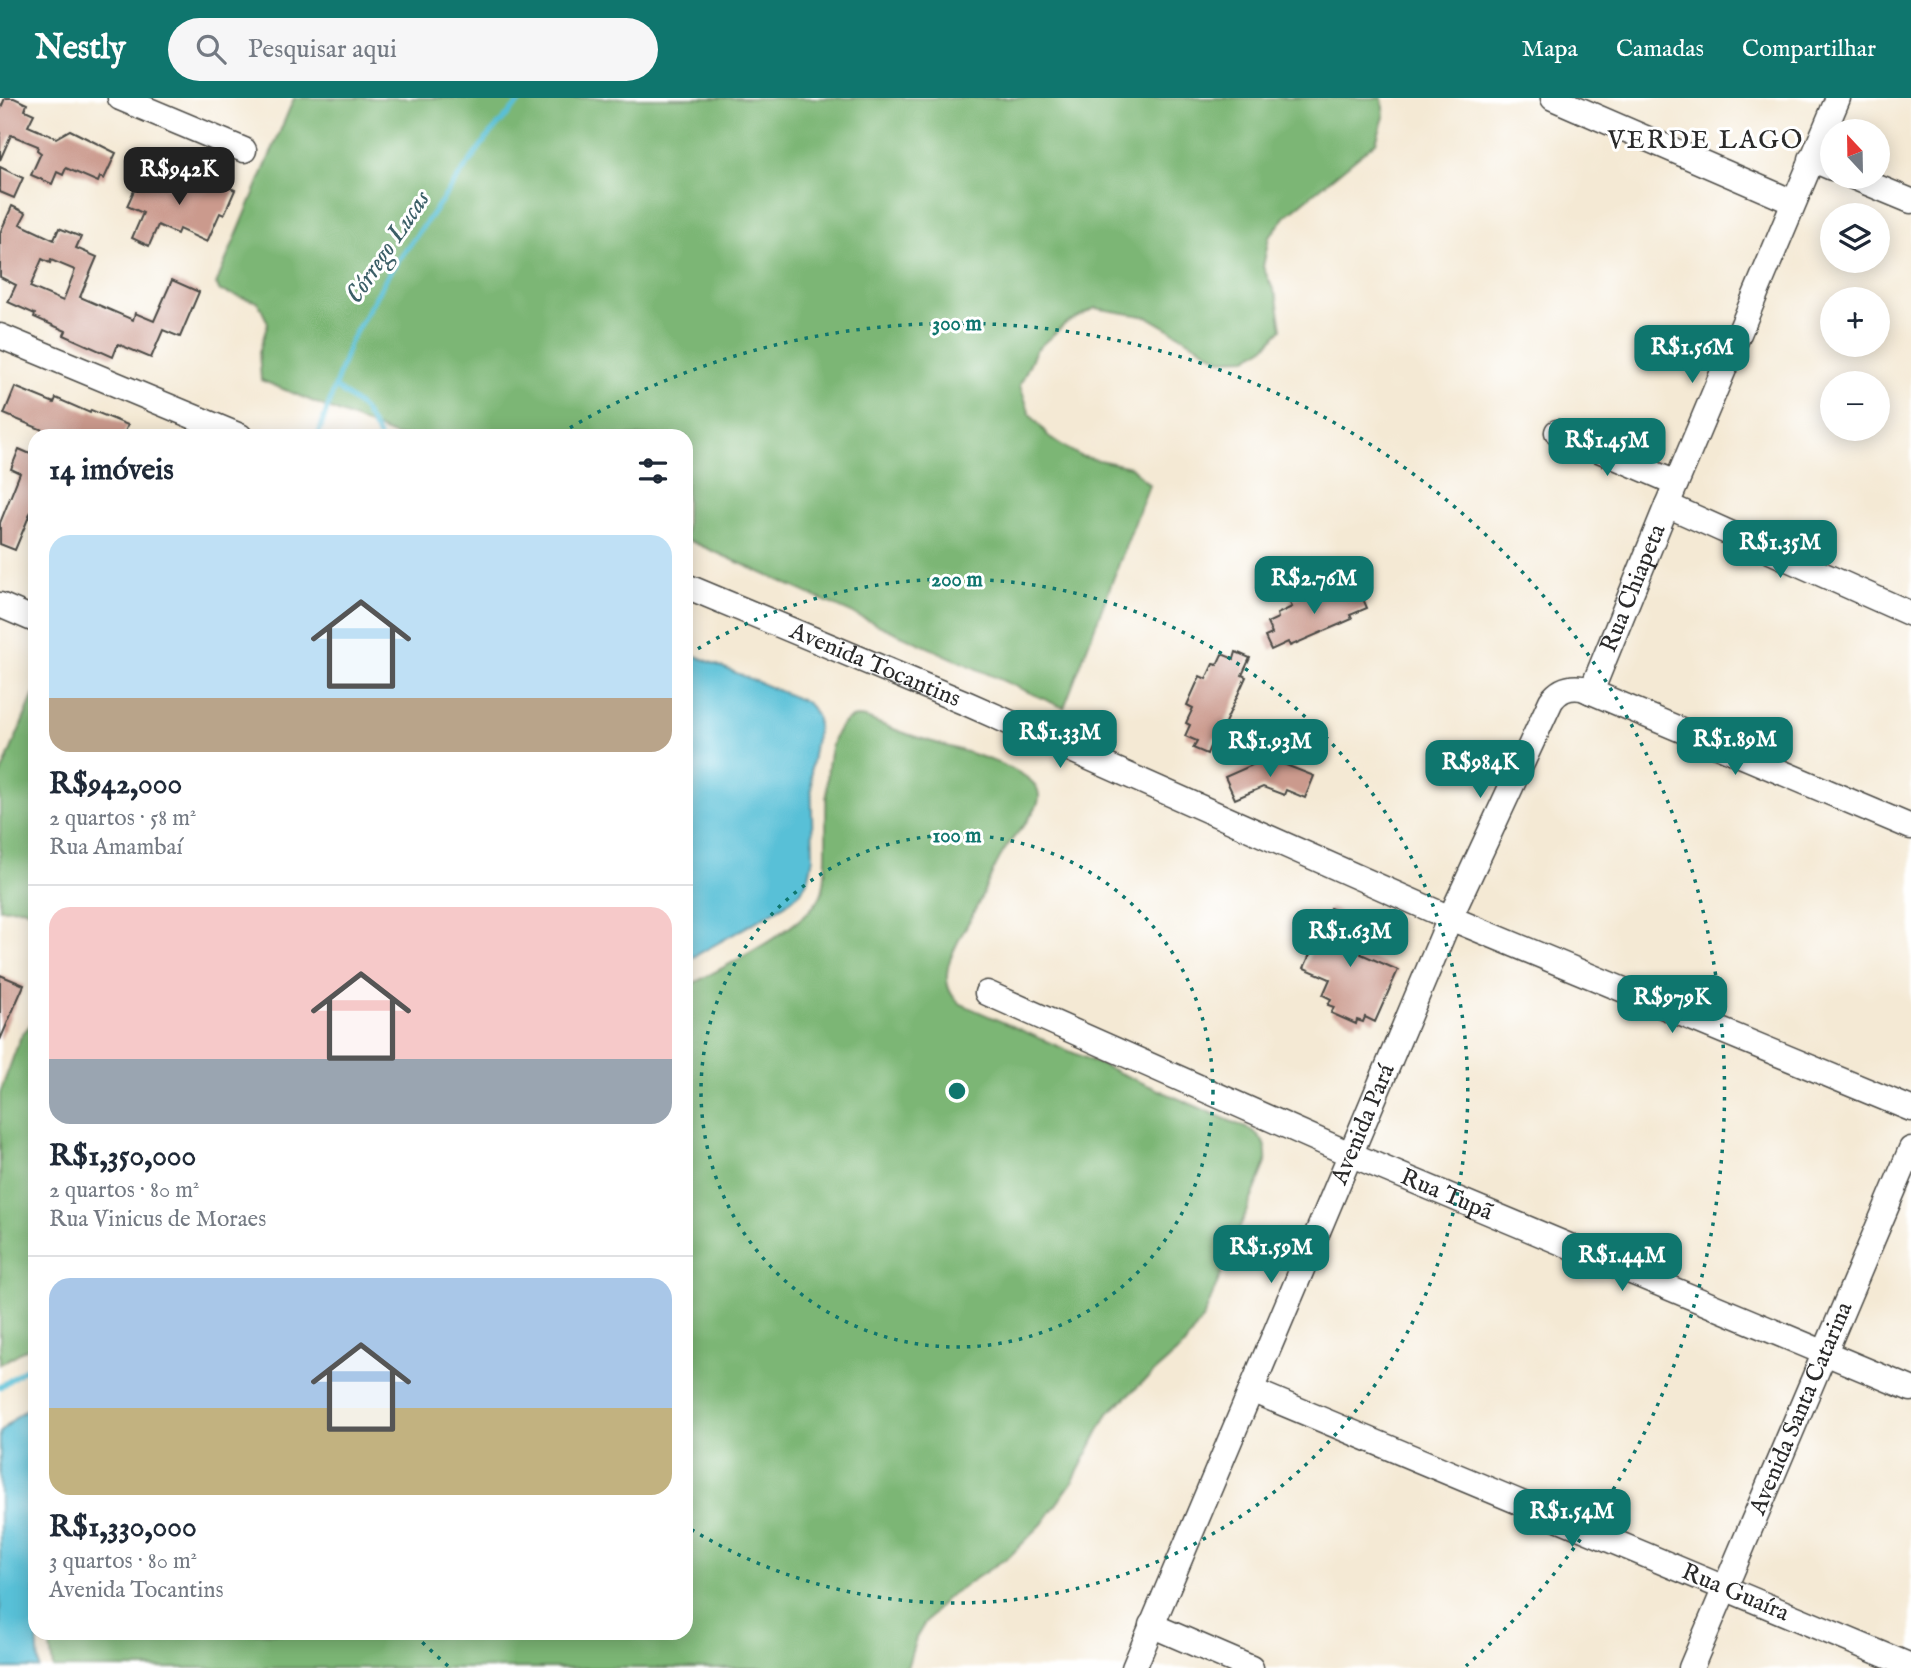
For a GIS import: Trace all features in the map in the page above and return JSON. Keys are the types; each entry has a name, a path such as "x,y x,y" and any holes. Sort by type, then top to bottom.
{"street":[{"path":"120,98 244,150"},
{"path":"1553,98 1793,202"},
{"name":"Rua Chiapeta","path":"1833,119 1838,98"},
{"name":"Rua Chiapeta","path":"1591,692 1793,202 1820,166"},
{"path":"1882,189 1911,201"},
{"path":"0,336 223,429"},
{"path":"1557,432 1671,494 1911,614"},
{"name":"Avenida Tocantins","path":"693,589 968,704 1450,918 1911,1109"},
{"path":"0,604 28,617"},
{"name":"Avenida Pará","path":"1134,1668 1450,918 1551,701 1556,694 1568,688 1575,687 1591,692"},
{"path":"1591,692 1911,827"},
{"name":"Rua Tupã","path":"987,993 1352,1154 1911,1389"},
{"name":"Avenida Santa Catarina","path":"1690,1668 1911,1149"},
{"name":"Rua Guaíra","path":"1251,1390 1911,1666"},
{"path":"1151,1625 1251,1668"}],"green space":[{"path":"294,98 1382,98 1384,117 1376,142 1286,216 1269,237 1263,267 1277,298 1282,329 1266,346 1247,358 1221,359 1148,317 1095,308 1066,323 1036,350 1020,385 1030,414 1050,438 1080,456 1131,467 1149,485 1064,708 693,542 693,429 379,429 261,380 259,352 268,323 258,302 220,291 216,284"},
{"path":"28,709 28,911 23,908 0,909 0,776"},
{"path":"857,717 866,718 967,752 1014,770 1034,784 1038,791 1039,801 1035,809 1000,857 952,955 947,981 951,993 961,1004 1253,1131 1263,1141 1265,1149 1266,1163 1204,1316 1183,1347 1108,1413 1073,1481 1042,1524 1011,1555 946,1598 916,1638 907,1668 53,1668 49,1640 693,1640 693,983 781,934 799,920 821,895 825,878 828,766 833,742 842,724"},
{"path":"28,1028 28,1348 0,1364 0,1093 21,1036"}],"water":[{"path":"693,655 806,702 816,715 818,725 811,768 813,858 809,877 801,892 785,905 693,957"},
{"path":"28,1408 28,1640 37,1640 39,1668 0,1668 0,1433"}],"building":[{"path":"5,98 14,98 27,104 25,110 34,114 28,126 56,138 70,130 116,153 104,179 100,177 98,182 66,168 63,175 57,172 52,184 31,175 41,153 37,150 38,146 11,135 0,160 0,110"},
{"path":"0,167 23,178 14,198 0,192"},
{"path":"141,175 173,189 205,177 235,190 224,215 220,213 207,242 179,229 177,234 158,225 149,246 132,238 143,213 127,206"},
{"path":"12,206 26,213 20,224 54,240 59,228 81,237 76,248 97,257 80,297 133,320 135,313 154,321 172,280 199,292 180,337 163,330 151,358 118,344 113,357 64,335 66,331 8,302 16,285 0,277 0,233","holes":["42,259 50,263 51,260 75,270 63,301 30,287"]},
{"path":"15,387 54,403 56,398 90,413 91,410 128,425 126,429 40,429 4,414"},
{"path":"19,449 28,453 28,519 15,550 0,544 0,523 20,473 11,469"},
{"path":"1350,586 1355,597 1361,594 1367,608 1350,615 1352,619 1290,646 1288,642 1271,650 1265,637 1272,634 1267,623 1278,618 1277,614 1292,607 1289,601 1319,588 1321,594 1336,587 1338,591"},
{"path":"1236,652 1250,658 1242,675 1246,677 1218,738 1214,737 1207,754 1193,748 1197,741 1185,736 1190,725 1186,723 1193,708 1187,705 1200,676 1206,679 1213,664 1217,665 1222,654 1234,659"},
{"path":"1268,758 1314,776 1305,798 1286,790 1284,795 1263,787 1235,799 1225,777"},
{"path":"1330,908 1373,926 1361,954 1398,970 1375,1022 1365,1017 1363,1022 1357,1020 1356,1024 1331,1013 1334,1007 1328,1005 1331,999 1323,995 1330,979 1304,968"},
{"path":"0,975 24,985 0,1040"}],"waterway":[{"name":"Córrego Lucas","path":"320,429 350,342 388,275 489,135 523,98"},
{"path":"336,387 363,409 375,429"},
{"path":"0,1387 28,1367"}],"district":[{"name":"VERDE LAGO","path":"1706,140"}]}
